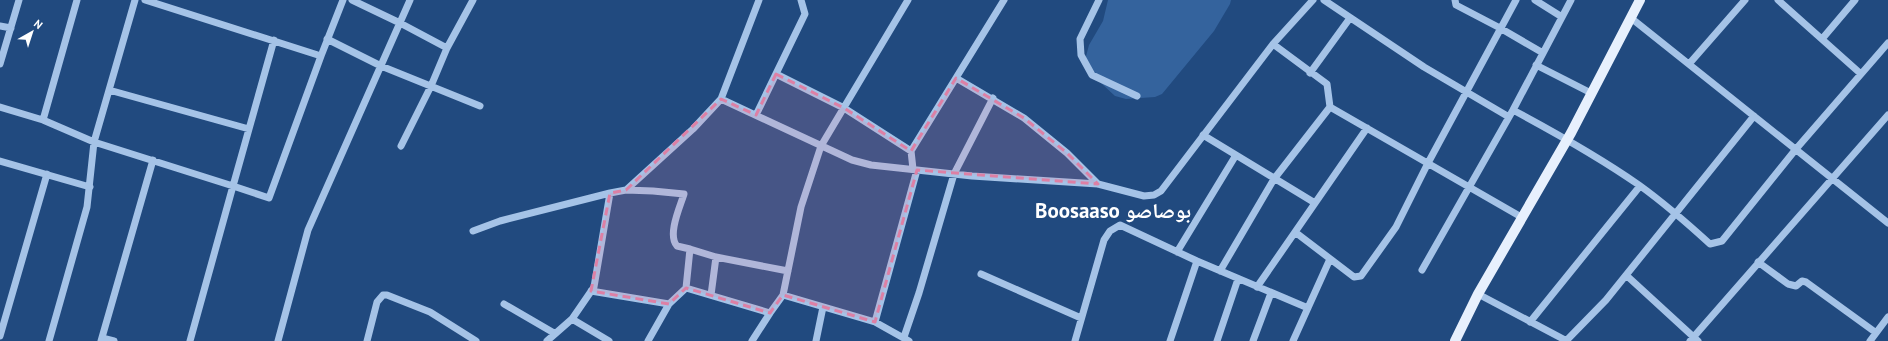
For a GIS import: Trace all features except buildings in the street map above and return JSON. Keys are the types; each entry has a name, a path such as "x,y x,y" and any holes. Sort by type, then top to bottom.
{"main road":[{"path":"1455,341 1478,294 1567,139 1640,0"}],"street":[{"path":"0,64 19,0"},
{"path":"43,120 77,0"},
{"path":"49,341 87,207 94,142 135,0"},
{"path":"144,0 321,56"},
{"path":"0,107 43,120 94,142 270,198 321,56 343,0"},
{"path":"352,0 447,48"},
{"path":"278,341 308,230 410,0"},
{"path":"401,146 431,86 447,48 471,2 462,0"},
{"path":"626,190 693,129 721,99 759,0"},
{"path":"756,115 805,14 801,0"},
{"path":"752,341 783,295 801,206 821,146 908,0"},
{"path":"875,322 915,169 911,151 1004,0"},
{"path":"1099,0 1080,39 1081,55 1092,75 1137,96"},
{"path":"721,99 855,161 871,165 954,174 1098,184 1144,196 1154,195 1161,191 1273,44 1313,0"},
{"path":"1324,0 1424,67 1509,117"},
{"path":"1455,0 1456,5 1543,53"},
{"path":"1295,232 1354,277 1361,276 1396,227 1428,163 1516,0"},
{"path":"1535,0 1562,16"},
{"path":"1422,270 1513,110 1571,0"},
{"path":"1689,64 1745,0"},
{"path":"1778,0 1861,74"},
{"path":"1822,39 1854,0"},
{"path":"1310,73 1350,18"},
{"path":"1631,18 1888,222"},
{"path":"0,26 11,28"},
{"path":"190,341 274,40"},
{"path":"327,40 380,66 480,106"},
{"path":"1513,110 1567,139 1640,186 1676,214 1710,244 1722,241 1796,149 1888,43"},
{"path":"1220,271 1274,179 1330,107 1327,84 1310,73 1273,44"},
{"path":"1536,65 1591,93"},
{"path":"776,74 844,108 911,151"},
{"path":"956,78 1024,118 1068,153 1098,184"},
{"path":"110,90 249,129"},
{"path":"783,295 875,322 906,339 954,174 992,98"},
{"path":"1330,107 1522,218"},
{"path":"1626,275 1694,340 1758,262 1834,178 1888,115"},
{"path":"1478,294 1567,341 1606,300 1754,116"},
{"path":"1258,287 1367,128"},
{"path":"1203,135 1315,203"},
{"path":"1177,252 1236,155"},
{"path":"114,341 101,339 154,160"},
{"path":"0,161 90,186"},
{"path":"0,336 47,174"},
{"path":"1530,322 1640,186"},
{"path":"473,231 500,221 626,190 684,194 674,227 674,241 677,246 716,257 788,271"},
{"path":"547,341 554,333 572,319 594,288 610,194"},
{"path":"1075,341 1104,240 1110,231 1120,225 1196,261 1308,308"},
{"path":"648,341 669,304 686,288 690,249"},
{"path":"711,295 716,257"},
{"path":"1293,341 1330,259"},
{"path":"1170,341 1196,261"},
{"path":"1758,262 1788,284 1796,286 1802,281 1806,282 1875,332"},
{"path":"981,274 1081,318"},
{"path":"1217,341 1238,279"},
{"path":"686,288 770,313"},
{"path":"591,291 669,304"},
{"path":"1253,341 1271,293"},
{"path":"367,341 376,302 383,295 387,295 430,312 476,341"},
{"path":"504,304 554,333"},
{"path":"816,341 823,307"},
{"path":"1870,341 1875,332 1888,317"},
{"path":"572,319 608,341"}],"highlighted area":[{"path":"776,74 844,108 911,151 956,78 1024,118 1067,153 1098,184 917,170 875,322 783,295 770,313 686,288 669,304 591,291 610,193 626,190 721,99 756,115"}],"shaded area":[{"path":"1108,0 1231,0 1214,31 1162,94 1155,97 1126,99 1115,96 1088,71 1085,60 1089,45 1103,21"}],"district":[{"name":"Boosaaso بوصاصو","path":"1113,211"}]}
